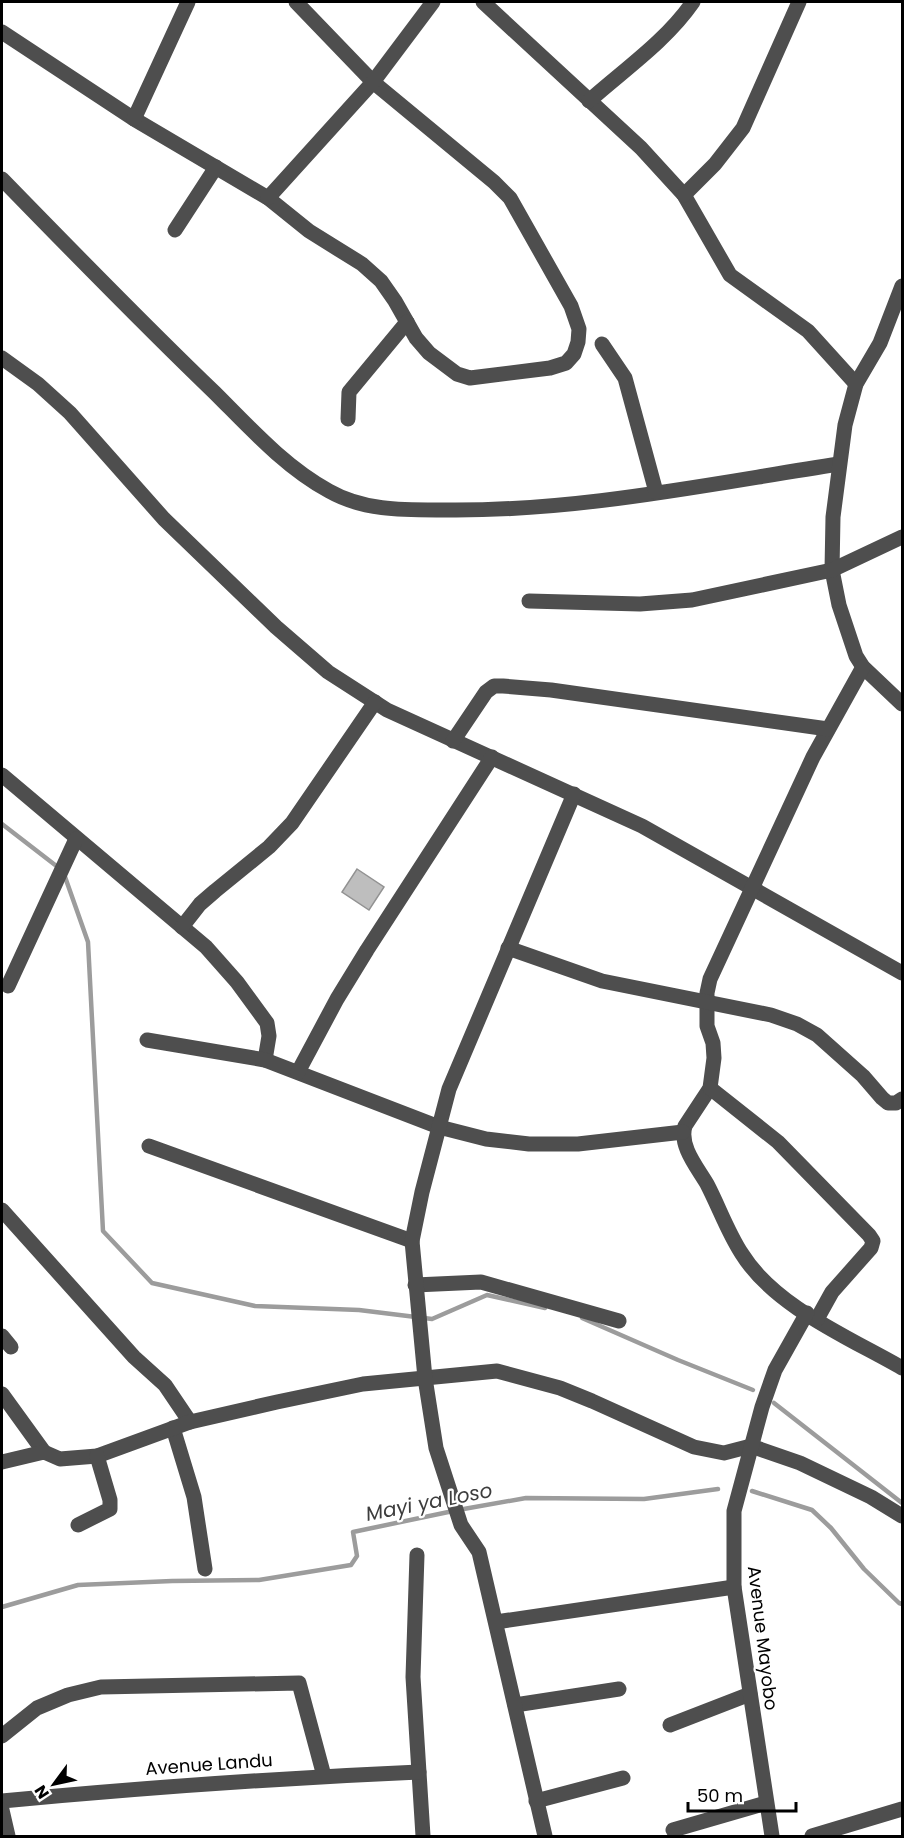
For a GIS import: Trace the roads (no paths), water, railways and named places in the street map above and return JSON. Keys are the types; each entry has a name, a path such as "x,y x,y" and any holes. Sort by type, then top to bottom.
{"street":[{"path":"134,119 188,2"},
{"path":"2,32 134,119 268,198 309,231 362,264 381,280 416,338 429,353 457,374 470,378 566,363 574,354 579,329 571,306 510,198 494,182 373,82 296,2"},
{"path":"268,198 373,82 433,2"},
{"path":"483,2 641,148 684,195 730,274 808,331 856,384"},
{"path":"589,101 661,40 693,2"},
{"path":"684,195 715,164 743,128 800,2"},
{"path":"175,230 216,167"},
{"path":"2,179 148,329 262,439 297,470 330,492 357,502 386,509 483,511 581,504 839,464"},
{"path":"903,286 880,343 856,384 844,425 833,517 832,570 847,633 856,656 863,667 903,704"},
{"path":"348,419 349,392 407,322"},
{"path":"602,344 625,378 656,492"},
{"path":"2,358 38,384 70,413 164,519 276,627 328,672 387,710 642,826 903,973"},
{"path":"529,601 620,604 692,600 832,570 903,537"},
{"path":"863,667 828,729 710,979 707,1026 713,1043 714,1058 710,1088 683,1132 684,1142 742,1254 772,1291 903,1368"},
{"path":"453,741 486,692 494,686 551,690 828,729"},
{"path":"182,927 200,904 269,847 292,824 375,702"},
{"path":"298,1072 337,999 367,950 492,757"},
{"path":"2,775 206,947 237,982 267,1023 269,1036 265,1060"},
{"path":"545,1836 479,1552 461,1525 436,1448 425,1378 412,1241 422,1192 449,1089 574,794"},
{"path":"8,986 76,839"},
{"path":"508,948 602,981 707,1004 771,1015 808,1029 837,1051 888,1103 903,1099"},
{"path":"147,1040 265,1060 439,1127 486,1139 529,1144 578,1144 683,1132"},
{"name":"Avenue Mayobo","path":"710,1088 778,1142 869,1234 873,1241 871,1248 812,1316 775,1370 751,1446 734,1511 734,1587 772,1836"},
{"path":"150,1146 412,1241"},
{"path":"2,1210 134,1357 165,1384 190,1422"},
{"path":"415,1285 481,1282 620,1321"},
{"path":"2,1394 44,1452 60,1459 97,1456 190,1422 363,1384 497,1371 560,1388 694,1448 724,1453 751,1446 800,1463 871,1497 903,1516"},
{"path":"173,1428 194,1497 205,1569"},
{"path":"2,1462 44,1452"},
{"path":"78,1525 110,1509 110,1500 97,1456"},
{"path":"417,1555 413,1677 423,1836"},
{"path":"496,1622 734,1587"},
{"path":"2,1736 37,1708 68,1695 101,1687 299,1683 324,1776"},
{"path":"515,1705 619,1689"},
{"path":"670,1725 750,1694"},
{"name":"Avenue Landu","path":"2,1801 123,1789 419,1772"},
{"path":"536,1801 623,1779"},
{"path":"673,1830 766,1803"},
{"path":"812,1836 903,1809"},
{"path":"2,1810 8,1836"}],"waterway":[{"path":"2,824 59,868"},
{"path":"64,874 88,942 103,1231 152,1283 255,1306 359,1310 432,1319 487,1295 545,1308"},
{"path":"582,1318 753,1390"},
{"path":"774,1403 902,1503"},
{"name":"Mayi ya Loso","path":"2,1607 78,1585 259,1580 351,1565 357,1556 353,1532 526,1498 644,1499 718,1489"},
{"name":"Mayi ya Loso","path":"752,1491 812,1510 831,1528 864,1569 902,1604"}]}
